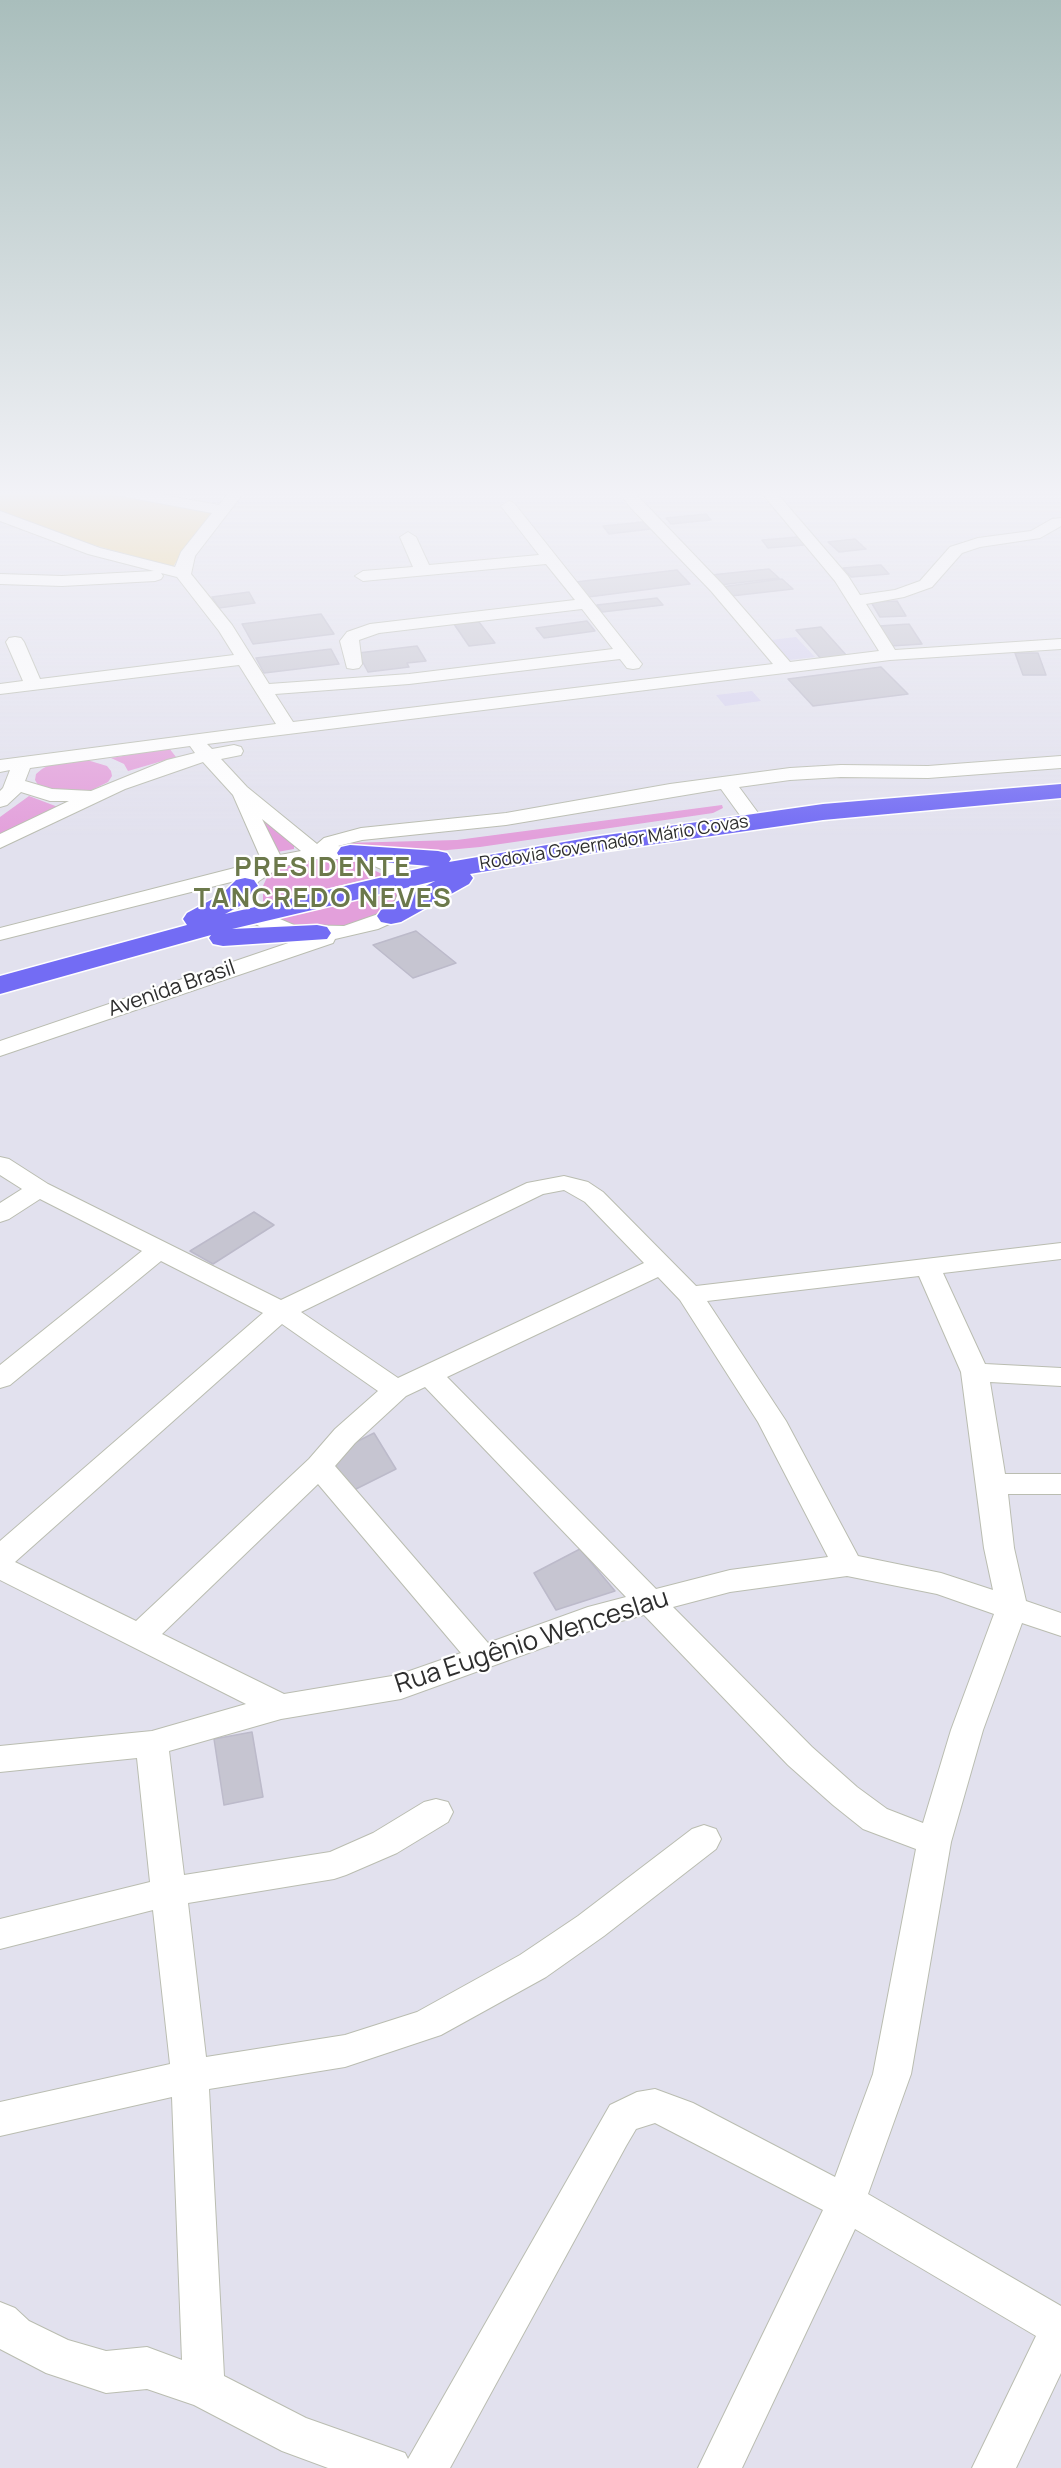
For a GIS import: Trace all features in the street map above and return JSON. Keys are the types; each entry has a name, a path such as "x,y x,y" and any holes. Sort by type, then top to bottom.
{"highway":[{"name":"Rodovia Governador Mário Covas","path":"0,986 253,915 405,878 509,859 754,821 921,802 1061,791"},
{"path":"350,853 416,859 509,859"},
{"path":"391,916 439,888 509,859"},
{"path":"152,942 231,900 261,873"},
{"path":"152,942 317,933"}],"street":[{"path":"207,606 246,659 286,728"},
{"path":"353,664 349,641 353,636 376,628 564,606"},
{"path":"588,606 648,683"},
{"path":"733,606 785,667"},
{"path":"859,606 890,655"},
{"path":"15,642 34,685"},
{"path":"0,842 118,785 207,755 382,723 648,683 731,678 785,667 890,655 1061,644"},
{"path":"0,766 286,728 382,723 731,678 928,657 950,651"},
{"path":"264,690 409,679 625,652"},
{"path":"0,689 246,659"},
{"path":"192,740 240,791 320,853"},
{"path":"87,754 115,764 121,775 118,785"},
{"path":"320,853 331,842 344,837 506,819 726,782 818,771 928,772 1061,762"},
{"path":"0,801 12,791 23,764"},
{"path":"726,782 754,821"},
{"path":"16,784 50,795 95,795"},
{"path":"0,934 261,873 320,853 350,853 374,858 393,867 405,878 409,891 404,904 391,916 371,925 345,932 292,931 270,924 253,915 243,900 261,873 240,791"},
{"name":"Avenida Brasil","path":"0,1049 345,932"},
{"path":"0,1164 39,1189 281,1311 396,1390"},
{"path":"0,1558 281,1311 536,1188 564,1183 579,1187 594,1197 690,1295 772,1421 847,1565"},
{"path":"0,1214 39,1189"},
{"path":"0,1379 159,1250"},
{"path":"690,1295 1061,1251"},
{"path":"139,1636 319,1466 345,1436 396,1390 660,1266"},
{"path":"720,2468 837,2225 892,2074 934,1842 967,1730 1012,1608 999,1548 975,1372 969,1354 928,1268"},
{"path":"975,1372 1061,1377"},
{"path":"428,1374 800,1756 875,1819 934,1842"},
{"path":"319,1466 483,1658"},
{"path":"992,1484 1061,1484"},
{"name":"Rua Eugênio Wenceslau","path":"1,1753 152,1744 281,1707 401,1687 558,1629 649,1600 730,1581 847,1565 941,1584 1061,1625"},
{"path":"0,1567 281,1707"},
{"path":"152,1744 190,2076 204,2388"},
{"path":"0,1934 169,1892 334,1865 385,1843 436,1812"},
{"path":"0,2119 190,2076 345,2051 428,2024 533,1966 591,1926 704,1839"},
{"path":"426,2468 623,2117 637,2109 655,2106 680,2115 845,2202 1061,2328 994,2468"},
{"path":"0,2322 14,2335 61,2359 106,2372 147,2368 204,2388 297,2436 390,2468"}],"shaded area":[{"path":"796,637 815,657 789,660 771,640"},
{"path":"752,691 761,701 725,706 716,695"},
{"path":"169,748 176,757 128,771 124,764 111,758"},
{"path":"87,760 107,766 112,776 108,782 90,791 65,793 38,785 35,780 36,774 51,764"},
{"path":"29,796 58,807 0,836 0,817"},
{"path":"722,805 723,808 713,813 480,847 426,852 368,850 344,843 457,840"},
{"path":"255,809 294,845 294,849 277,852"},
{"path":"328,857 353,860 384,875 263,904 263,886 270,871 285,863"},
{"path":"393,886 397,895 382,916 336,929 290,926 274,916"}],"building":[{"path":"598,606 653,606 602,612"},
{"path":"874,606 900,606 906,616 880,617"},
{"path":"321,614 334,634 253,644 242,624"},
{"path":"587,621 595,631 544,638 536,628"},
{"path":"479,622 495,643 469,646 454,624"},
{"path":"909,624 922,644 891,646 879,626"},
{"path":"821,627 847,656 822,660 796,630"},
{"path":"417,646 426,661 407,663 409,667 368,672 358,653"},
{"path":"331,649 339,664 264,673 256,658"},
{"path":"1015,653 1038,653 1046,675 1023,675"},
{"path":"881,667 908,694 813,706 788,679"},
{"path":"416,931 456,963 413,978 373,945"},
{"path":"254,1212 274,1225 213,1264 190,1251"},
{"path":"374,1433 396,1469 354,1490 332,1465 352,1444"},
{"path":"580,1549 615,1591 556,1610 534,1573"},
{"path":"252,1732 263,1797 224,1805 214,1739"}],"district":[{"name":"PRESIDENTE TANCREDO NEVES","path":"323,884"}]}
